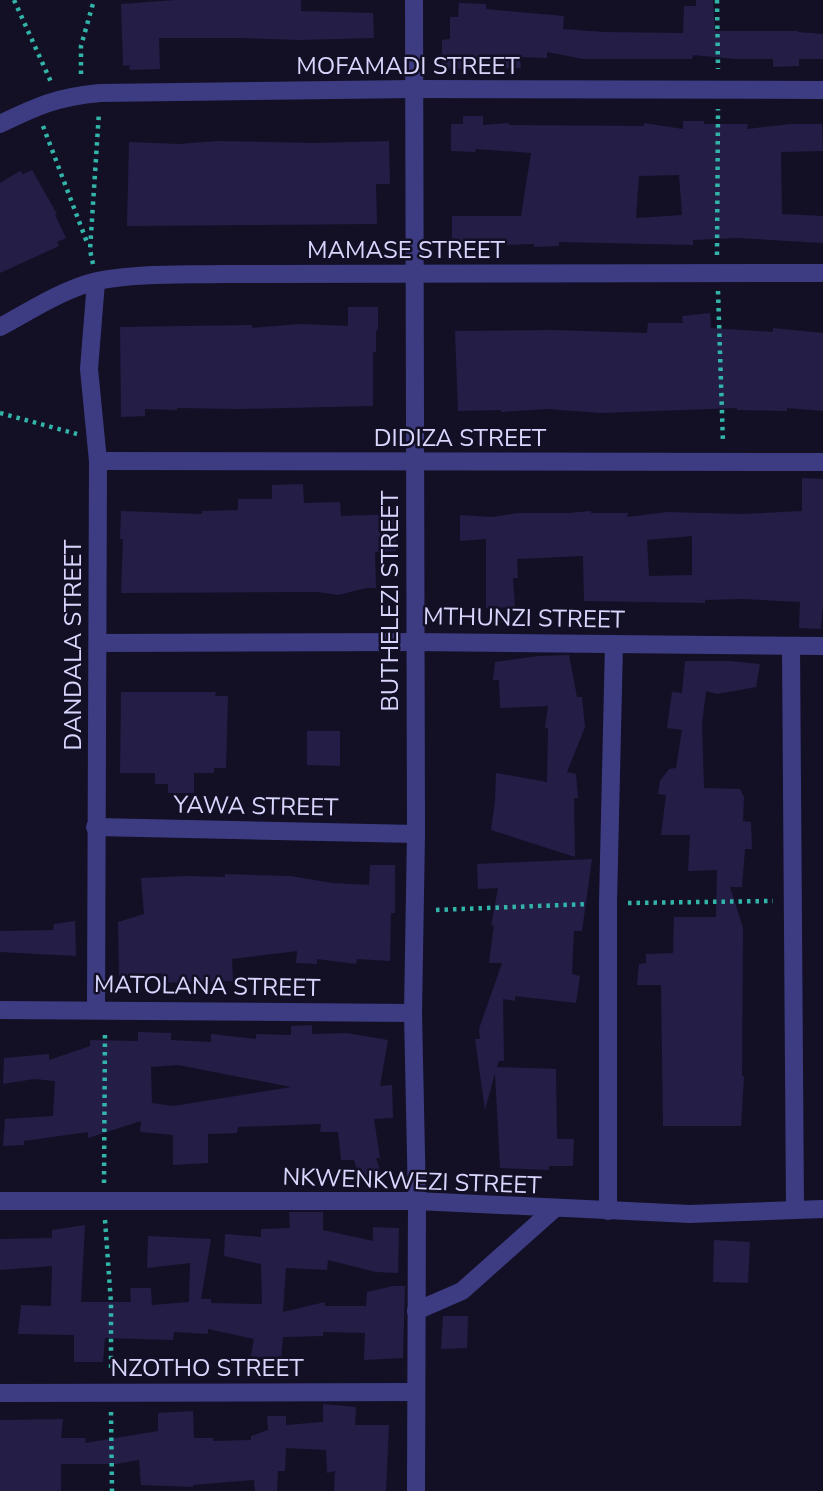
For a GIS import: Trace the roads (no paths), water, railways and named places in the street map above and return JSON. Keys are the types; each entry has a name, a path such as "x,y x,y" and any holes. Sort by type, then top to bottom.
{"street":[{"name":"BUTHELEZI STREET","path":"414,0 416,834 413,1013 416,1491"},
{"name":"MOFAMADI STREET","path":"0,124 35,106 59,98 91,94 413,89 823,90"},
{"name":"MAMASE STREET","path":"0,327 42,304 96,282 135,277 222,274 823,273"},
{"name":"DANDALA STREET","path":"96,282 89,369 98,461 95,827 101,1009"},
{"name":"DIDIZA STREET","path":"98,461 823,462"},
{"name":"MTHUNZI STREET","path":"98,643 415,642 823,646"},
{"path":"608,1211 608,903 614,644"},
{"path":"791,646 795,1209"},
{"name":"YAWA STREET","path":"95,827 416,834"},
{"name":"MATOLANA STREET","path":"0,1010 413,1013"},
{"name":"NKWENKWEZI STREET","path":"0,1201 416,1201 690,1214 823,1209"},
{"path":"416,1311 462,1291 554,1209"},
{"name":"NZOTHO STREET","path":"0,1393 414,1392"}]}
